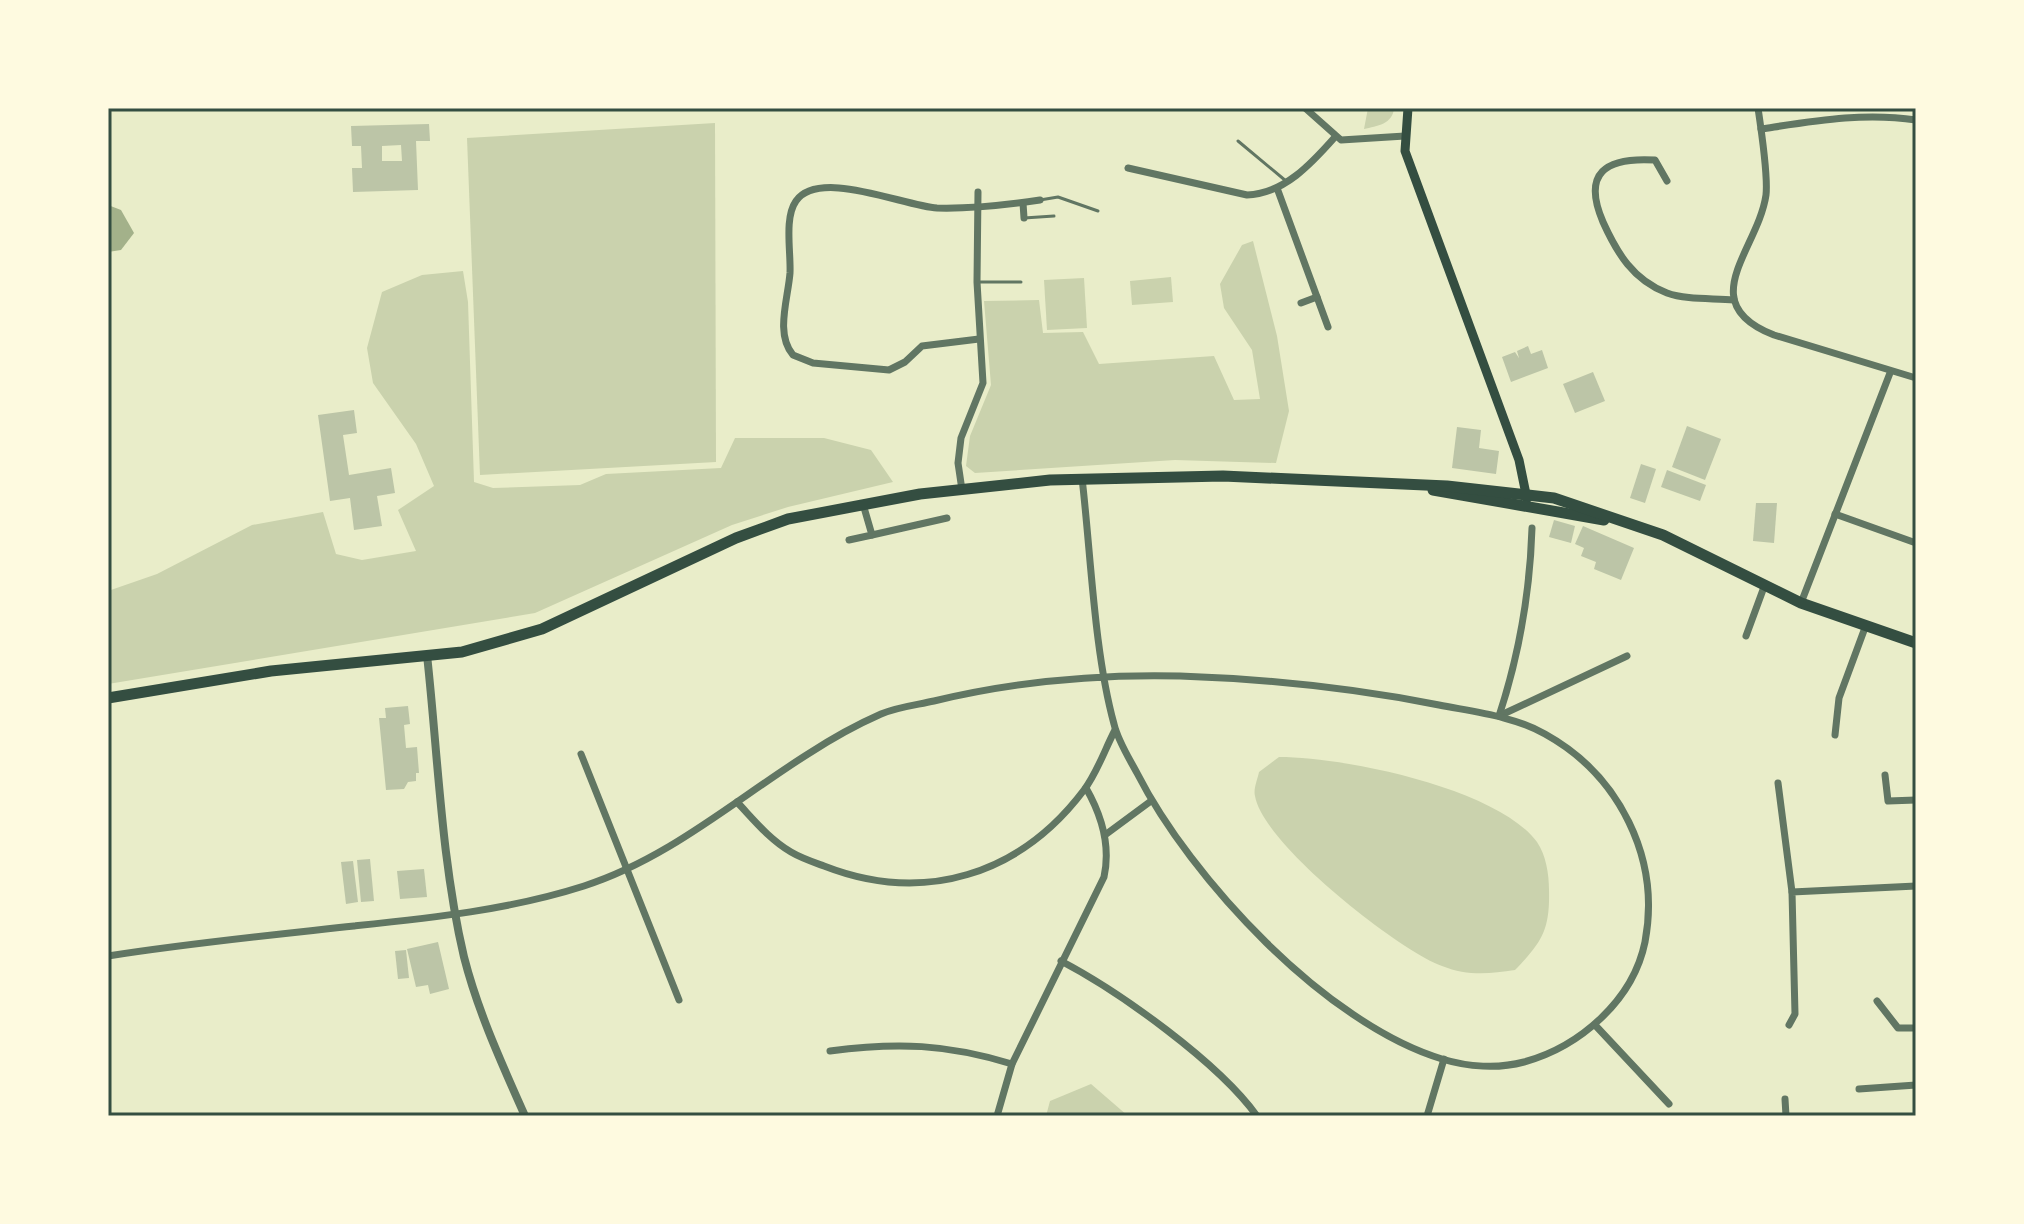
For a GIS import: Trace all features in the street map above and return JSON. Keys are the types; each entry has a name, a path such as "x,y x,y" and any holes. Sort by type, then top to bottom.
{"main road":[{"path":"1408,108 1405,151 1519,460 1527,500"},
{"path":"108,698 271,671 496,645 542,629 736,538 788,519 863,504 962,490 1082,478 1223,476 1424,487 1527,500 1554,498 1616,518 1706,554 1764,587 1801,603 1916,643"}],"street":[{"path":"1305,108 1335,137 1347,142 1405,136"},
{"path":"1758,108 1766,192 1759,223 1733,278 1734,300 1753,327 1890,373 1916,378"},
{"path":"1761,129 1876,111 1916,120"},
{"path":"1128,168 1247,195 1265,194 1316,159 1335,137"},
{"path":"1667,181 1655,160 1619,163 1601,172 1593,183 1593,198 1618,255 1639,278 1668,294 1734,300"},
{"path":"979,339 922,346 905,362 889,370 870,371 801,360 786,346 783,337 789,289 790,218 795,202 803,194 835,187 918,207 979,207 1040,200"},
{"path":"1277,188 1328,327"},
{"path":"962,490 958,463 961,438 983,383 977,282 978,192"},
{"path":"1023,203 1024,218"},
{"path":"1301,303 1317,297"},
{"path":"1801,603 1890,373"},
{"path":"108,956 456,915 558,893 625,870 659,853 812,751 885,712 984,689 1105,678 1178,676 1347,687 1499,716 1541,731 1580,757 1610,789 1637,834 1649,889 1644,947 1620,998 1595,1025 1554,1053 1513,1065 1473,1066 1400,1043 1339,1004 1279,952 1185,852 1151,801 1115,730 1105,678 1082,478"},
{"path":"863,504 872,535"},
{"path":"1835,514 1916,543"},
{"path":"849,540 947,518"},
{"path":"1499,716 1518,659 1532,528"},
{"path":"1746,636 1764,587"},
{"path":"1835,735 1839,698 1866,625"},
{"path":"427,655 456,915 465,960 494,1046 525,1116"},
{"path":"1499,716 1627,656"},
{"path":"737,802 767,835 793,853 845,874 896,884 941,882 995,867 1033,843 1086,788 1115,730"},
{"path":"581,754 679,1000"},
{"path":"1885,775 1888,801 1916,800"},
{"path":"1778,783 1792,892 1795,1014 1789,1025"},
{"path":"997,1116 1012,1064 1104,877 1107,861 1105,835 1098,810 1086,788"},
{"path":"1105,835 1151,801"},
{"path":"1792,892 1916,886"},
{"path":"1061,961 1123,997 1204,1063 1257,1116"},
{"path":"1877,1001 1898,1028 1916,1028"},
{"path":"1595,1025 1669,1104"},
{"path":"830,1051 885,1043 963,1049 1012,1064"},
{"path":"1427,1116 1444,1059"},
{"path":"1859,1089 1916,1085"},
{"path":"1785,1099 1786,1116"}],"lane":[{"path":"1238,141 1286,181"},
{"path":"1040,200 1058,197 1098,211"},
{"path":"1024,218 1054,216"},
{"path":"977,282 1021,282"}],"shaded area":[{"path":"1368,108 1394,108 1387,121 1364,129"},
{"path":"715,123 716,462 480,475 467,138"},
{"path":"108,205 121,210 134,233 121,250 108,252"},
{"path":"1253,241 1277,336 1289,411 1276,463 1175,460 975,473 966,466 970,436 991,385 984,301 1039,300 1043,333 1083,332 1099,364 1214,356 1234,400 1260,399 1252,350 1224,308 1220,284 1242,245"},
{"path":"463,271 468,302 474,482 493,488 580,485 606,474 721,468 735,438 824,438 871,450 893,482 788,507 732,525 535,613 108,684 108,591 157,574 252,525 323,512 336,554 362,560 416,551 398,510 434,486 416,444 373,383 367,348 382,292 422,275"},
{"path":"1171,277 1173,302 1132,305 1130,281"},
{"path":"1084,278 1087,328 1047,330 1044,280"},
{"path":"1279,757 1341,763 1417,779 1455,791 1517,823 1537,842 1545,859 1549,904 1546,926 1538,943 1515,970 1469,973 1442,966 1395,939 1335,893 1306,866 1263,816 1255,796 1259,772"},
{"path":"1091,1084 1128,1116 1046,1116 1050,1101"}],"building":[{"path":"429,124 430,141 416,141 418,190 353,192 352,168 362,168 361,146 352,146 351,126","holes":["401,145 402,161 382,161 382,146"]},
{"path":"1528,346 1531,354 1542,350 1548,368 1511,382 1502,357 1515,352 1519,358 1517,351"},
{"path":"1593,372 1605,401 1575,413 1563,384"},
{"path":"354,410 357,433 343,435 349,475 391,468 395,493 377,496 382,526 354,530 350,498 330,501 318,415"},
{"path":"1687,426 1721,439 1705,480 1672,467"},
{"path":"1457,427 1481,430 1479,448 1499,451 1496,474 1452,468"},
{"path":"1641,464 1656,469 1645,503 1630,498"},
{"path":"1667,470 1706,485 1700,501 1661,487"},
{"path":"1756,503 1777,503 1774,543 1753,541"},
{"path":"1554,520 1575,526 1571,543 1549,537"},
{"path":"1583,526 1634,548 1621,580 1594,569 1596,562 1581,556 1584,548 1575,544"},
{"path":"408,706 410,724 404,725 406,748 417,747 419,773 416,773 416,781 408,782 404,789 386,790 379,718 386,718 385,708"},
{"path":"370,859 374,901 361,902 357,860"},
{"path":"353,861 358,902 346,904 341,862"},
{"path":"424,869 427,897 400,899 397,871"},
{"path":"438,942 449,989 430,994 428,985 416,987 407,949"},
{"path":"406,950 409,978 398,979 395,951"}]}
